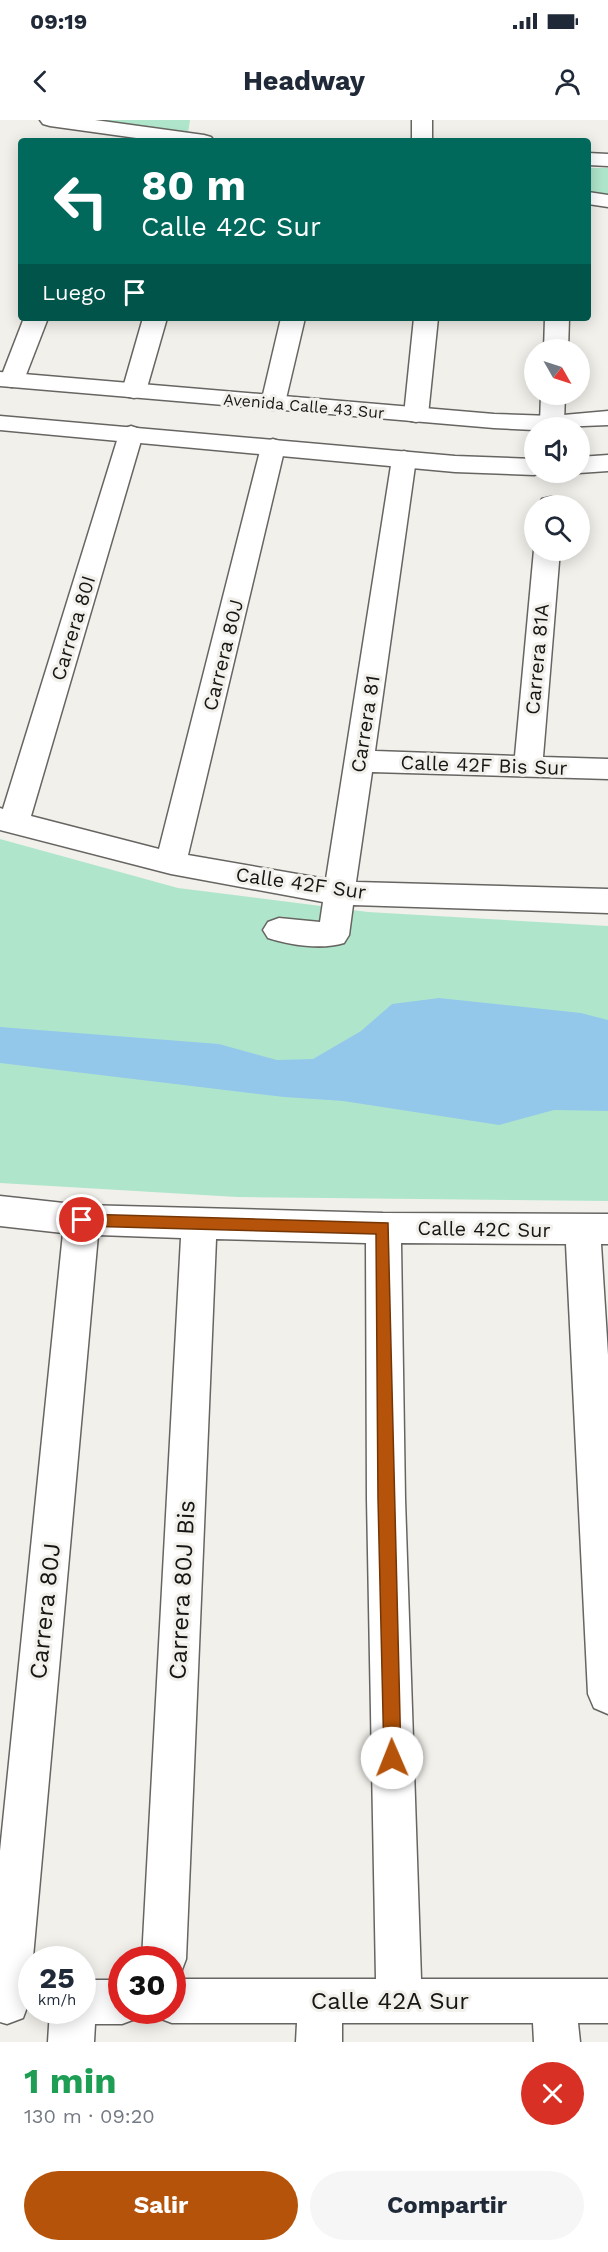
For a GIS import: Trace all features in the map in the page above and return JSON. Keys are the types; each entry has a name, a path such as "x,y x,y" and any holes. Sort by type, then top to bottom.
{"street":[{"path":"50,120 106,135 156,138"},
{"path":"205,138 208,120"},
{"path":"422,120 422,138"},
{"path":"591,159 608,160"},
{"path":"591,198 608,201"},
{"path":"6,379 35,321"},
{"path":"135,391 154,321"},
{"path":"273,403 292,321"},
{"path":"416,415 426,321"},
{"path":"556,339 557,321"},
{"name":"Avenida Calle 43 Sur","path":"6,379 416,415 524,421"},
{"name":"Avenida Calle 43 Sur","path":"590,420 608,418"},
{"path":"0,423 404,459 524,466"},
{"name":"Carrera 80I","path":"7,821 130,434"},
{"name":"Carrera 80J","path":"171,863 273,447"},
{"name":"Carrera 81","path":"279,930 333,935 404,459"},
{"path":"590,464 608,463"},
{"name":"Carrera 81A","path":"528,766 546,561"},
{"name":"Calle 42F Bis Sur","path":"359,761 608,769"},
{"name":"Calle 42F Sur","path":"7,821 171,863 339,892 608,900"},
{"name":"Calle 42C Sur","path":"0,1211 82,1220 596,1229"},
{"name":"Carrera 80J","path":"13,2002 82,1220"},
{"name":"Carrera 80J Bis","path":"165,1946 199,1222"},
{"path":"383,1227 386,1499 399,2001"},
{"path":"596,1229 608,1694"},
{"name":"Calle 42A Sur","path":"186,2003 319,2022 399,2001 555,2022 608,2001"},
{"path":"71,2042 72,2024"}],"green space":[{"path":"94,120 190,120 188,133"},
{"path":"591,168 608,168 608,201 591,198"},
{"path":"0,839 178,888 368,912 608,926 608,1201 237,1197 0,1183"}],"water":[{"path":"439,998 581,1013 608,1020 608,1111 554,1110 499,1125 343,1101 284,1097 0,1063 0,1027 219,1044 277,1060 313,1059 361,1031 392,1004"}],"route":[{"path":"82,1220 383,1227 392,1758"}]}
